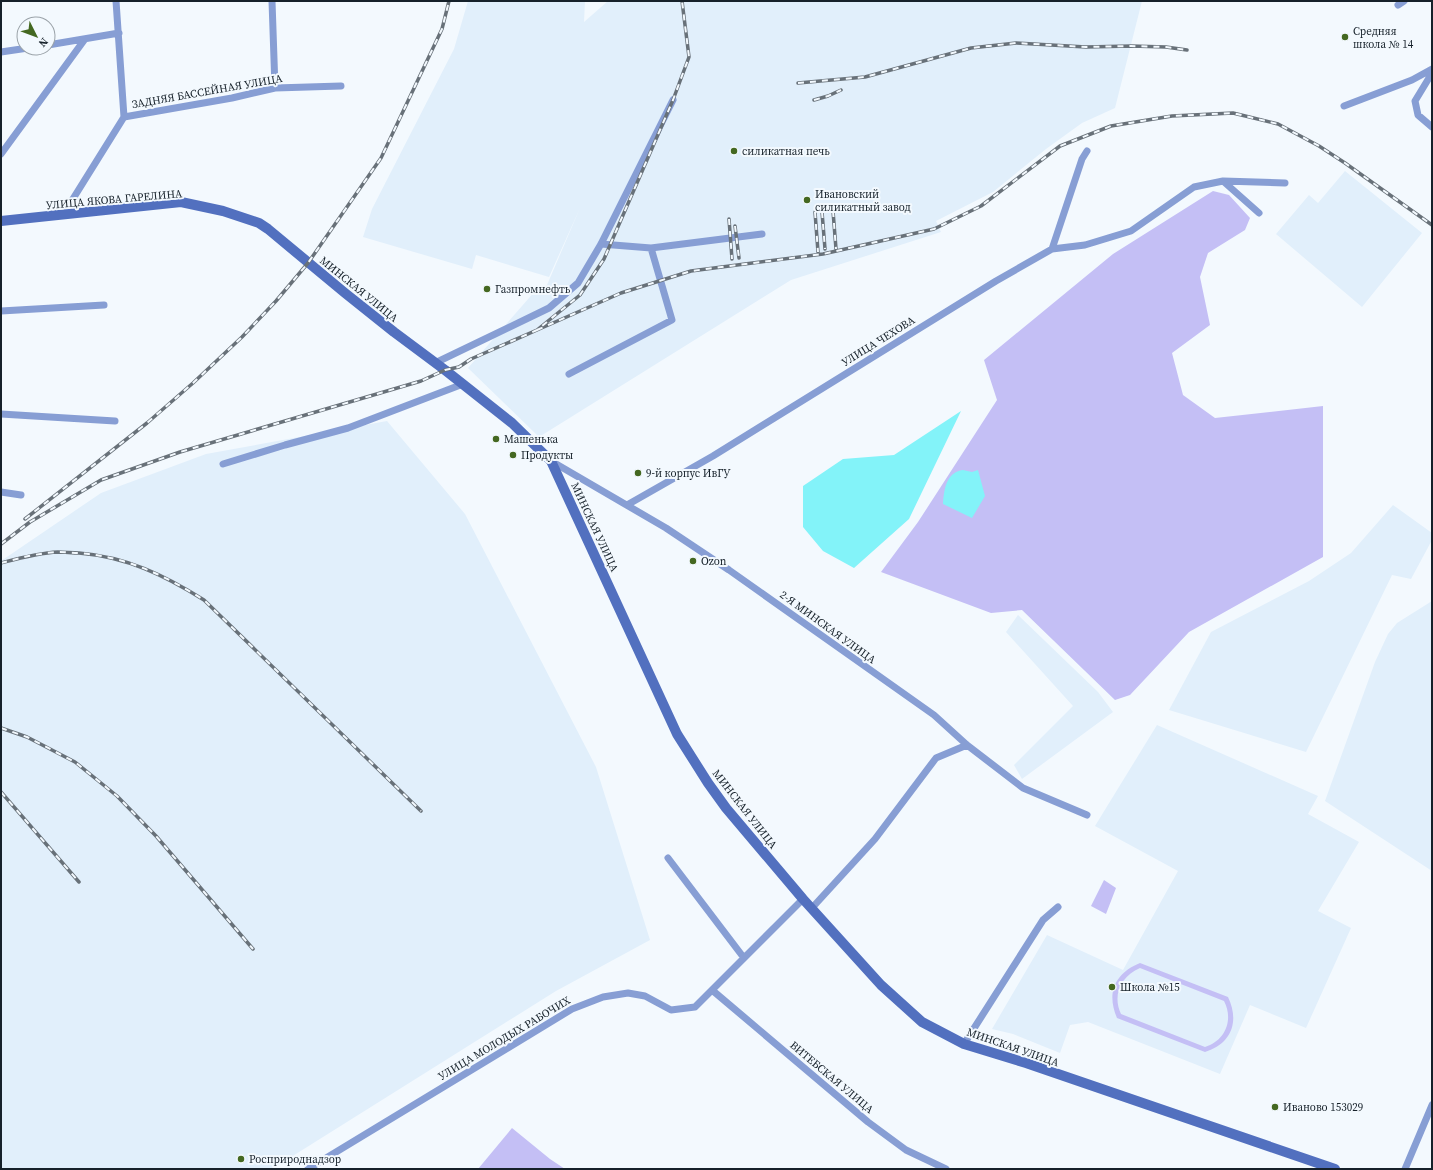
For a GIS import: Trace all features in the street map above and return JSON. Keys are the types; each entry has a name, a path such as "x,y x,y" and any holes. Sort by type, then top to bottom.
{"main road":[{"name":"УЛИЦА ЯКОВА ГАРЕЛИНА","path":"1,221 181,202 223,211 259,223 308,263"},
{"name":"МИНСКАЯ УЛИЦА","path":"308,263 388,328 464,384 521,431 551,461 677,734 726,808 803,899 881,984 922,1022 964,1044 1335,1169"}],"street":[{"path":"65,215 71,202 124,117 116,1"},
{"path":"272,1 275,88"},
{"path":"56,44 119,33"},
{"path":"1,154 85,39"},
{"path":"1,52 16,50"},
{"path":"1344,106 1412,80 1432,69"},
{"path":"1432,73 1415,101 1418,115 1432,127"},
{"name":"ЗАДНЯЯ БАССЕЙНАЯ УЛИЦА","path":"124,117 232,98 275,88 341,86"},
{"path":"435,363 549,308 578,283 601,244 673,100"},
{"path":"1087,151 1082,158 1052,249 1085,245 1131,231 1194,187 1223,181 1285,183"},
{"path":"1223,181 1259,213"},
{"path":"601,244 651,248 762,234"},
{"path":"570,374 672,320 651,248"},
{"name":"УЛИЦА ЧЕХОВА","path":"627,505 713,456 989,285 1052,249"},
{"path":"1,311 104,305"},
{"path":"223,464 348,428 464,384"},
{"path":"1,414 115,421"},
{"name":"2-Я МИНСКАЯ УЛИЦА","path":"551,461 666,528 729,570 934,715 968,745 1023,788 1087,815"},
{"path":"1,492 21,495"},
{"path":"812,908 875,839 936,758 968,745"},
{"path":"668,858 744,958"},
{"name":"УЛИЦА МОЛОДЫХ РАБОЧИХ","path":"308,1169 572,1009 603,996 628,992 645,996 671,1010 695,1007 803,899"},
{"path":"964,1044 1043,920 1058,907"},
{"name":"ВИТЕБСКАЯ УЛИЦА","path":"712,990 868,1122 906,1150 946,1169"},
{"path":"1405,1169 1432,1105"}],"shaded area":[{"name":"Ивановский силикатный завод","path":"468,1 585,1 584,22 608,1 1142,1 1115,108 1082,123 1046,149 993,192 936,221 941,232 791,280 539,437 468,368 536,290 547,285 580,208 549,277 476,255 472,269 363,237 372,209 454,49"},
{"path":"1345,171 1422,233 1362,307 1276,234 1309,195 1318,203"},
{"path":"1213,191 1229,195 1250,218 1245,230 1208,253 1200,277 1210,325 1172,353 1183,395 1215,418 1323,406 1323,557 1189,632 1130,695 1115,700 1022,610 991,613 881,572 918,522 997,400 984,360 1113,254"},
{"path":"387,421 465,514 596,767 650,940 556,991 272,1169 1,1169 1,561 101,493 206,454"},
{"path":"1393,505 1432,533 1432,540 1411,579 1392,575 1306,752 1169,710 1211,632 1309,581 1351,553"},
{"path":"1432,601 1432,871 1325,801 1375,662 1388,634 1397,623"},
{"path":"1018,615 1098,692 1113,712 1022,779 1014,765 1073,706 1006,632"},
{"path":"1157,725 1318,796 1308,814 1359,842 1318,911 1351,928 1306,1028 1250,1005 1220,1074 1088,1022 1070,1025 1060,1053 1013,1034 992,1029 1047,935 1123,970 1178,871 1095,826"},
{"path":"1104,880 1116,888 1106,914 1091,906"},
{"path":"1140,963 1228,997 1232,1006 1233,1023 1227,1038 1221,1044 1205,1052 1117,1018 1112,1000 1113,992 1119,978 1131,967","holes":["1140,968 1224,1001 1228,1015 1226,1029 1218,1040 1205,1047 1121,1014 1118,1007 1118,993 1123,981 1133,971"]},
{"path":"512,1128 550,1159 565,1169 478,1169"}],"water":[{"path":"961,411 909,519 854,568 823,551 803,527 803,486 843,459 894,455"},
{"path":"963,470 972,472 978,470 985,496 972,518 943,504 945,488 949,478 957,471"}],"railway":[{"path":"25,519 147,423 193,383 242,337 276,301 308,263 381,158 442,29 449,1"},
{"path":"1,544 30,522 101,480 180,452 421,381 445,370 459,367 471,359 537,330 580,295 604,259 673,100 689,57 682,1"},
{"path":"798,83 865,77 971,48 1016,43 1086,47 1166,47 1187,50"},
{"path":"814,100 841,90"},
{"path":"537,330 621,293 691,271 823,254 934,229 981,206 1060,146 1111,126 1172,116 1233,113 1278,124 1319,146 1345,163 1432,225"},
{"path":"833,211 836,249"},
{"path":"815,212 818,252"},
{"path":"822,212 825,249"},
{"path":"729,219 732,259"},
{"path":"735,226 739,258"},
{"path":"1,563 29,556 58,552 97,555 129,563 160,575 189,591 204,600 421,811"},
{"path":"1,728 27,737 75,762 117,796 156,836 253,949"},
{"path":"1,792 79,882"}],"place":[{"name":"Средняя школа № 14","path":"1345,37"},
{"name":"силикатная печь","path":"734,151"},
{"name":"Ивановский силикатный завод","path":"807,200"},
{"name":"Газпромнефть","path":"487,289"},
{"name":"Машенька","path":"496,439"},
{"name":"Продукты","path":"513,455"},
{"name":"9-й корпус ИвГУ","path":"638,473"},
{"name":"Ozon","path":"693,561"},
{"name":"Школа №15","path":"1112,987"},
{"name":"Иваново 153029","path":"1275,1107"},
{"name":"Росприроднадзор","path":"241,1159"}]}
